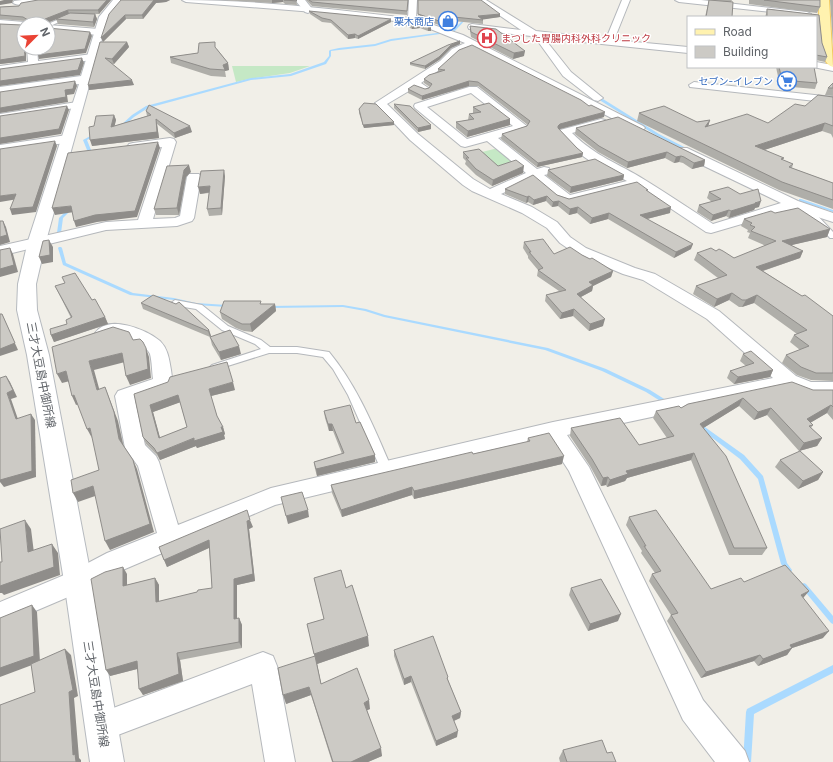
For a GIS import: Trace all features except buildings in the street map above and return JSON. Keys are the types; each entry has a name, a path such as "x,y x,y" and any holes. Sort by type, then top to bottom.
{"main road":[{"name":"三才大豆島中御所線","path":"107,762 78,581 46,352 27,310 27,284 37,241 69,149 77,105 86,80 100,22 118,0"},
{"path":"300,0 308,10"},
{"path":"824,0 827,16 824,28 830,44 827,52 833,64"},
{"path":"0,91 86,80"}],"street":[{"path":"10,11 41,0"},
{"path":"186,0 244,2 416,21 453,29 534,34 687,50"},
{"path":"413,0 416,21"},
{"path":"481,0 540,38 552,56 567,74 598,99 587,101"},
{"path":"609,42 626,0"},
{"path":"679,0 827,16"},
{"path":"56,26 100,22"},
{"path":"453,29 472,43 650,134"},
{"path":"472,43 455,51 430,73 380,103 414,137 468,182 490,194 527,210 552,225 565,240 580,251 629,271 649,277 713,315 788,380 809,389 833,389"},
{"path":"32,56 33,64"},
{"path":"0,69 92,57"},
{"path":"817,65 833,68"},
{"path":"413,84 442,98"},
{"path":"694,85 833,100"},
{"path":"473,89 522,127 489,136 465,143 419,106 473,89"},
{"path":"0,117 77,105"},
{"path":"617,118 564,132 581,149 596,159 639,182 711,229 793,204"},
{"path":"489,136 534,174 562,196 569,199 639,182"},
{"path":"124,148 165,139 144,224"},
{"path":"671,145 793,204 833,218"},
{"path":"0,149 69,149"},
{"path":"582,162 596,159"},
{"path":"490,194 534,174 554,169"},
{"path":"0,251 37,241 106,226 178,222 186,218 194,177"},
{"path":"89,338 118,328 143,338 154,346 159,354 167,382 125,396 135,448 148,462 170,537"},
{"path":"0,614 78,581 116,561 170,537 272,497 553,430 788,380"},
{"path":"553,430 578,467 693,710 734,762"},
{"path":"102,726 263,666 280,762"}],"lane":[{"path":"56,23 70,16"},
{"path":"813,211 811,213 833,236"},
{"path":"175,303 199,307 225,328 258,342 268,350"},
{"path":"204,371 268,350 298,350 326,354 337,366 352,391 386,469"}],"green space":[{"path":"232,66 310,66 290,73 236,82"},
{"path":"498,148 516,164 500,170 482,152"}],"waterway":[{"path":"122,126 133,116 147,107 251,79 290,75 325,63 330,56 330,51 375,45 391,40 453,32 467,17"},
{"path":"596,95 658,135 688,150"},
{"path":"88,157 89,150 85,140 95,135"},
{"path":"800,200 833,211"},
{"path":"59,233 61,218 70,209"},
{"path":"60,248 64,264 132,294 174,299 196,304 227,306"},
{"path":"269,307 343,306 366,310 384,316 546,349 604,370 648,391 667,403"},
{"path":"700,426 742,457 761,478 784,564 789,570"},
{"path":"804,586 833,621"},
{"path":"747,762 750,712 833,669"}],"place":[{"name":"栗木商店","path":"448,21"},
{"name":"まつした胃腸内科外科クリニック","path":"487,38"},
{"name":"セブン-イレブン","path":"787,81"}]}
